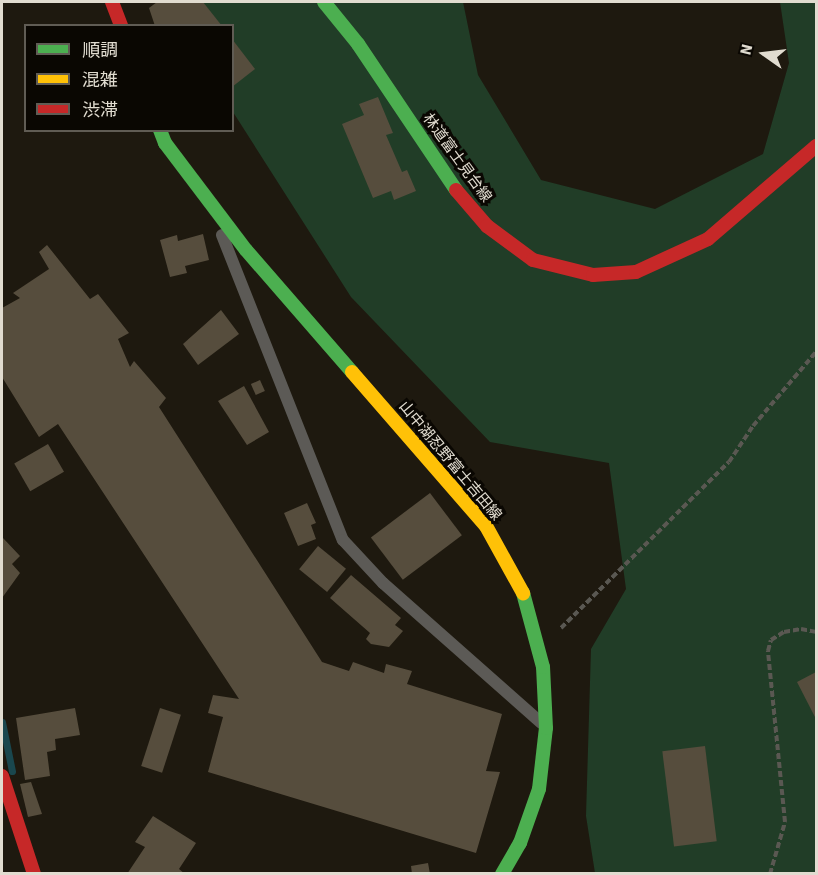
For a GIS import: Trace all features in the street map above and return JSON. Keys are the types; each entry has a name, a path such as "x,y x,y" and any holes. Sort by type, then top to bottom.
{"main road":[{"path":"112,2 120,24"},
{"name":"林道富士見台線","path":"324,2 358,44 464,202 487,226 533,260 593,275 636,272 665,261 708,239 816,146"},
{"name":"山中湖忍野富士吉田線","path":"161,132 165,143 216,211 486,526 527,600 543,667 546,728 539,789 520,843 502,873"},
{"path":"2,776 34,873"}],"lane":[{"path":"216,211 228,256 342,540 383,583 546,728"}],"path":[{"path":"559,631 729,462 753,426 816,352"},
{"path":"770,873 784,822 768,651 771,640 783,632 801,629 816,632"}],"green space":[{"path":"167,2 463,2 478,75 541,180 655,209 763,154 789,63 780,2 816,2 816,873 595,873 586,816 591,649 626,589 609,463 490,442 351,297 234,114 234,24 180,24"}],"building":[{"path":"157,2 203,2 220,24 154,24 149,8"},
{"path":"234,42 255,69 234,85"},
{"path":"378,97 393,133 386,135 402,172 407,170 416,191 394,200 391,191 373,198 342,124 364,115 359,104"},
{"path":"203,234 209,260 185,266 187,273 170,277 160,240 177,235 178,241"},
{"path":"47,245 90,299 98,294 129,333 118,339 130,367 134,361 166,398 159,407 322,662 349,671 353,662 384,673 386,664 412,671 407,684 502,714 486,771 500,772 476,853 208,772 223,717 208,713 213,695 239,699 58,424 39,437 2,377 2,308 20,298 13,293 49,269 39,252"},
{"path":"221,310 239,334 198,365 183,344"},
{"path":"260,380 265,391 256,395 251,384"},
{"path":"244,386 269,432 247,445 218,401"},
{"path":"48,444 64,472 30,491 14,464"},
{"path":"430,493 462,535 403,580 371,538"},
{"path":"307,503 316,523 311,525 316,539 298,546 284,513"},
{"path":"3,538 20,556 12,564 20,573 2,598"},
{"path":"318,546 346,569 327,592 299,569"},
{"path":"351,575 401,618 395,625 403,631 389,647 371,644 366,639 370,633 330,598"},
{"path":"816,672 816,719 797,682"},
{"path":"75,708 80,735 55,739 56,750 47,752 50,776 25,780 16,718"},
{"path":"160,708 181,715 162,773 141,766"},
{"path":"705,746 717,841 674,847 662,751"},
{"path":"31,782 42,814 28,817 20,784"},
{"path":"153,816 196,843 179,869 185,874 127,874 145,847 135,842"},
{"path":"428,863 430,874 412,874 411,866"}],"waterway":[{"path":"2,722 12,771"}],"traffic: fast":[{"path":"324,2 358,44 456,190"},
{"path":"161,132 165,143 246,250 352,372"},
{"path":"502,874 520,843 539,789 546,728 543,667 523,593"}],"traffic: slow":[{"path":"352,372 486,526 523,593"}],"traffic: jam":[{"path":"112,2 120,24"},
{"path":"456,190 487,226 533,260 593,275 636,272 708,239 816,146"},
{"path":"2,776 34,874"}]}
